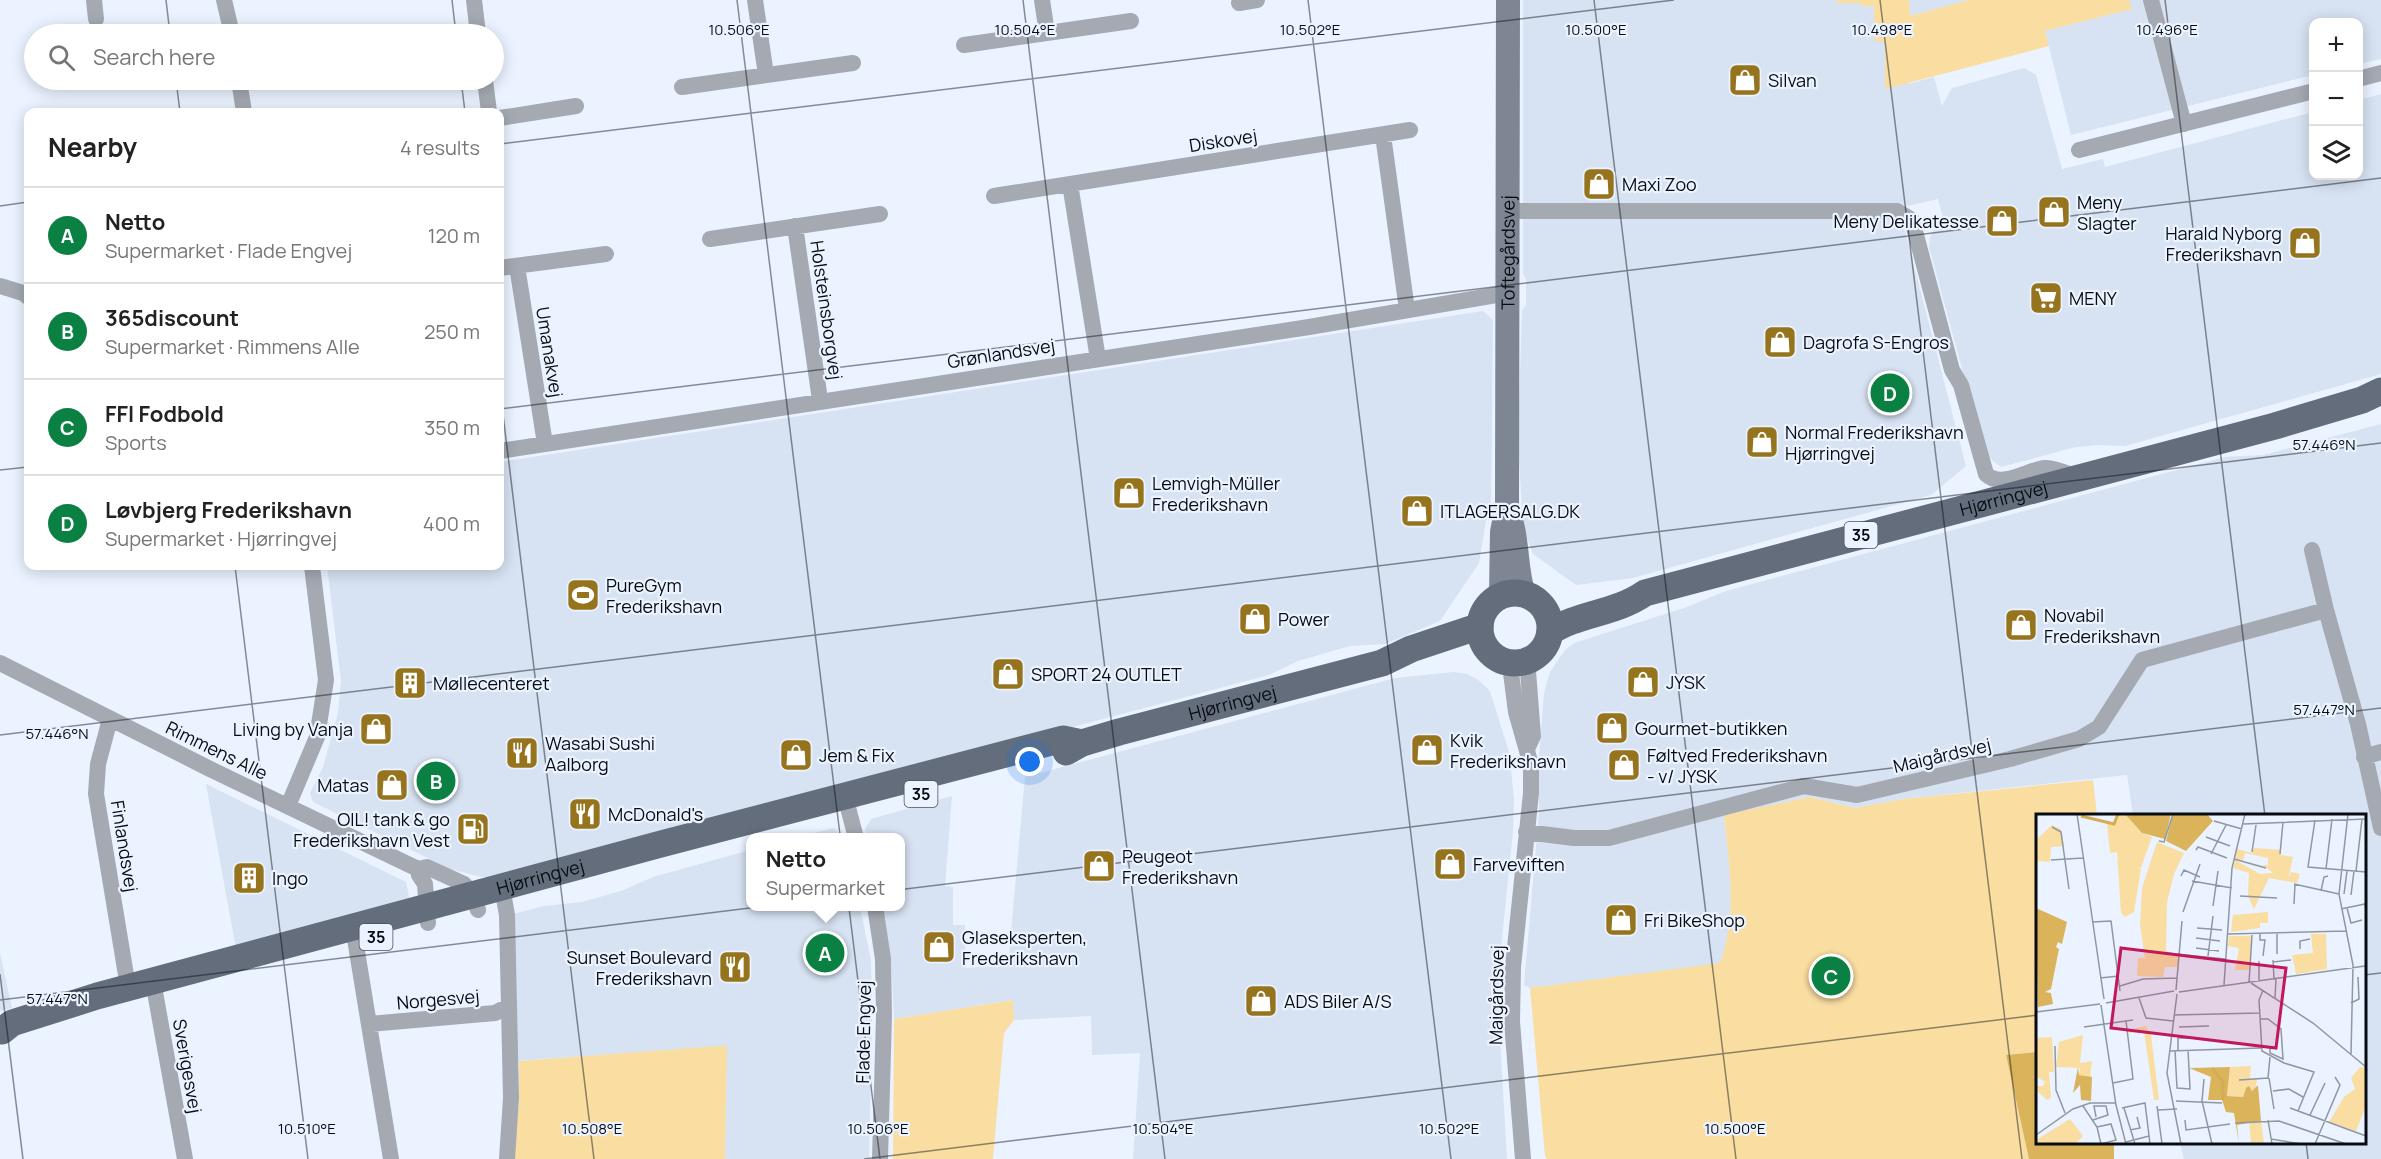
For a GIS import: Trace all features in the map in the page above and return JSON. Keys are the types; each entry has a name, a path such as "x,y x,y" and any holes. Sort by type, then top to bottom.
{"main road":[{"name":"Hjørringvej","path":"1550,632 1563,623 1596,615 1632,602 1645,593 2375,398"},
{"name":"Hjørringvej","path":"1522,599 1553,607 1631,591 1645,593"},
{"path":"1522,599 1547,614 1550,632 1543,648 1508,658 1480,635 1480,626 1486,608 1522,599"},
{"name":"Hjørringvej","path":"774,833 850,815 1065,753 1082,743 1382,663 1411,650 1480,626"},
{"name":"Hjørringvej","path":"1382,663 1414,660 1472,649 1508,658"},
{"name":"Hjørringvej","path":"772,833 850,815"},
{"name":"Hjørringvej","path":"1,1031 19,1032 145,986 503,895 746,839"},
{"name":"Hjørringvej","path":"503,895 746,841"}],"street":[{"path":"94,0 96,19"},
{"path":"224,0 230,24"},
{"path":"474,0 477,24"},
{"path":"755,0 766,75"},
{"path":"1042,0 1047,33"},
{"path":"1239,3 1257,0"},
{"name":"Toftegårdsvej","path":"1508,0 1507,506 1518,558 1522,599"},
{"path":"2151,0 2184,124"},
{"path":"964,45 1131,21"},
{"path":"682,87 852,63"},
{"path":"2363,78 2381,73"},
{"path":"241,90 243,108"},
{"path":"486,90 488,108"},
{"path":"2079,150 2309,91"},
{"path":"504,117 576,106"},
{"name":"Diskovej","path":"994,196 1410,130"},
{"path":"1383,135 1407,309"},
{"path":"1070,184 1098,359"},
{"path":"1508,211 1897,211 1912,220 1952,370 1961,385 1986,474 1990,478 2001,480 2046,468 2077,477"},
{"name":"Holsteinsborgvej","path":"710,239 880,214"},
{"name":"Holsteinsborgvej","path":"795,226 820,400"},
{"path":"504,268 606,254"},
{"name":"Umanakvej","path":"517,266 545,444"},
{"path":"0,286 24,294"},
{"name":"Grønlandsvej","path":"504,450 1508,293"},
{"path":"2312,550 2326,610 2358,724 2381,828"},
{"path":"288,806 317,737 326,680 312,570"},
{"name":"Maigårdsvej","path":"1526,832 1574,838 1609,838 1804,786 1857,795 2010,759 2079,739 2099,727 2142,660 2326,610"},
{"name":"Maigårdsvej","path":"1508,658 1518,720 1528,747 1531,765 1531,793 1514,967 1512,1022 1523,1159"},
{"name":"Rimmens Alle","path":"0,663 418,869 427,867 464,884 476,902"},
{"name":"Finlandsvej","path":"110,719 98,764 96,794 145,986"},
{"path":"2364,757 2381,752"},
{"path":"418,869 425,884 428,915"},
{"path":"503,895 507,915 512,1098 507,1159"},
{"name":"Flade Engvej","path":"876,911 884,960 880,1159"},
{"path":"355,934 392,1159"},
{"name":"Sverigesvej","path":"145,986 185,1159"},
{"name":"Norgesvej","path":"369,1024 495,1013 509,1006"}],"shaded area":[{"path":"1523,0 1837,0 1837,3 1861,3 1862,6 1874,6 1874,41 1885,41 1908,84 1934,77 1942,106 1952,88 2024,68 2036,75 2062,169 2103,159 2105,167 2309,113 2309,180 2363,180 2363,99 2381,94 2381,374 2125,446 2076,447 2001,467 1984,450 1929,247 1930,237 1936,226 1944,221 1938,199 1899,208 1966,466 1931,495 1633,578 1576,585 1533,554 1523,527 1518,443 1522,310 1526,305 1526,279 1523,274"},
{"path":"1837,0 1909,0 1910,16 1969,0 2129,0 2132,9 2045,31 2049,46 1885,89 1885,42 1874,41 1874,6 1861,6 1861,3 1837,3"},
{"path":"1909,0 1969,0 1910,16"},
{"path":"2129,0 2381,0 2381,59 2363,63 2363,18 2309,18 2309,76 2071,135 2045,31 2131,9"},
{"path":"1483,311 1493,320 1491,510 1486,521 1479,563 1440,621 1385,644 1350,646 1298,661 1269,675 507,877 481,877 450,869 313,802 310,793 323,767 338,713 341,681 327,570 504,570 504,461"},
{"path":"2381,424 2381,1159 2184,1159 2180,1144 2366,1144 2366,814 2133,814 2127,775 1903,799 1855,808 1810,797 1724,816 1732,889 1728,943 1720,964 1530,988 1524,985 1539,812 1539,757 1544,693 1550,672 1565,650 1574,643 1684,608 1726,591 2225,457 2263,455"},
{"path":"1454,672 1467,674 1477,679 1490,691 1508,749 1514,799 1513,831 1499,968 1499,1022 1507,1159 1133,1159 1140,1053 1092,1055 1091,1016 1014,1020 1012,1000 894,1019 891,962 881,911 905,911 905,833 866,833 865,829 871,819 952,796 945,886 953,887 953,925 965,925 965,968 1008,965 1025,777 1395,678"},
{"path":"2093,780 2097,814 2036,814 2036,1052 2006,1055 2029,1159 1547,1159 1530,988 1720,963 1729,927 1731,890 1724,815 1810,797 1855,808 1903,799"},
{"path":"206,784 406,882 409,897 406,904 236,949"},
{"path":"834,828 838,833 813,833"},
{"path":"746,851 746,911 861,911 871,960 869,1159 725,1159 726,1046 515,1061 513,914 544,906 582,902 621,891 653,877"},
{"path":"0,953 12,1008 0,1011"},
{"path":"1013,1000 1014,1020 1004,1033 993,1159 893,1159 894,1019"},
{"path":"727,1046 725,1159 513,1159 519,1104 519,1061"},
{"path":"2036,1052 2036,1144 2114,1144 2114,1159 2029,1159 2006,1055"}],"place":[{"name":"Silvan","path":"1745,80"},
{"name":"Maxi Zoo","path":"1599,184"},
{"name":"Meny Slagter","path":"2054,212"},
{"name":"Meny Delikatesse","path":"2002,221"},
{"name":"Harald Nyborg Frederikshavn","path":"2305,243"},
{"name":"MENY","path":"2046,298"},
{"name":"Dagrofa S-Engros","path":"1780,342"},
{"name":"Løvbjerg Frederikshavn","path":"1890,393"},
{"name":"Normal Frederikshavn Hjørringvej","path":"1762,442"},
{"name":"Lemvigh-Müller Frederikshavn","path":"1129,493"},
{"name":"ITLAGERSALG.DK","path":"1417,511"},
{"name":"PureGym Frederikshavn","path":"583,595"},
{"name":"Power","path":"1255,619"},
{"name":"Novabil Frederikshavn","path":"2021,625"},
{"name":"SPORT 24 OUTLET","path":"1008,674"},
{"name":"JYSK","path":"1643,682"},
{"name":"Møllecenteret","path":"410,683"},
{"name":"Gourmet-butikken","path":"1612,728"},
{"name":"Living by Vanja","path":"376,729"},
{"name":"Kvik Frederikshavn","path":"1427,750"},
{"name":"Wasabi Sushi Aalborg","path":"522,753"},
{"name":"Jem & Fix","path":"796,755"},
{"name":"Føltved Frederikshavn - v/ JYSK","path":"1624,765"},
{"name":"365discount","path":"436,781"},
{"name":"Matas","path":"392,785"},
{"name":"McDonald's","path":"585,814"},
{"name":"OIL! tank & go Frederikshavn Vest","path":"473,829"},
{"name":"Farveviften","path":"1450,864"},
{"name":"Peugeot Frederikshavn","path":"1099,866"},
{"name":"Ingo","path":"249,878"},
{"name":"Fri BikeShop","path":"1621,920"},
{"name":"Glaseksperten, Frederikshavn","path":"939,947"},
{"name":"Netto","path":"825,953"},
{"name":"Sunset Boulevard Frederikshavn","path":"735,967"},
{"name":"FFI Fodbold","path":"1831,976"},
{"name":"ADS Biler A/S","path":"1261,1001"}]}
